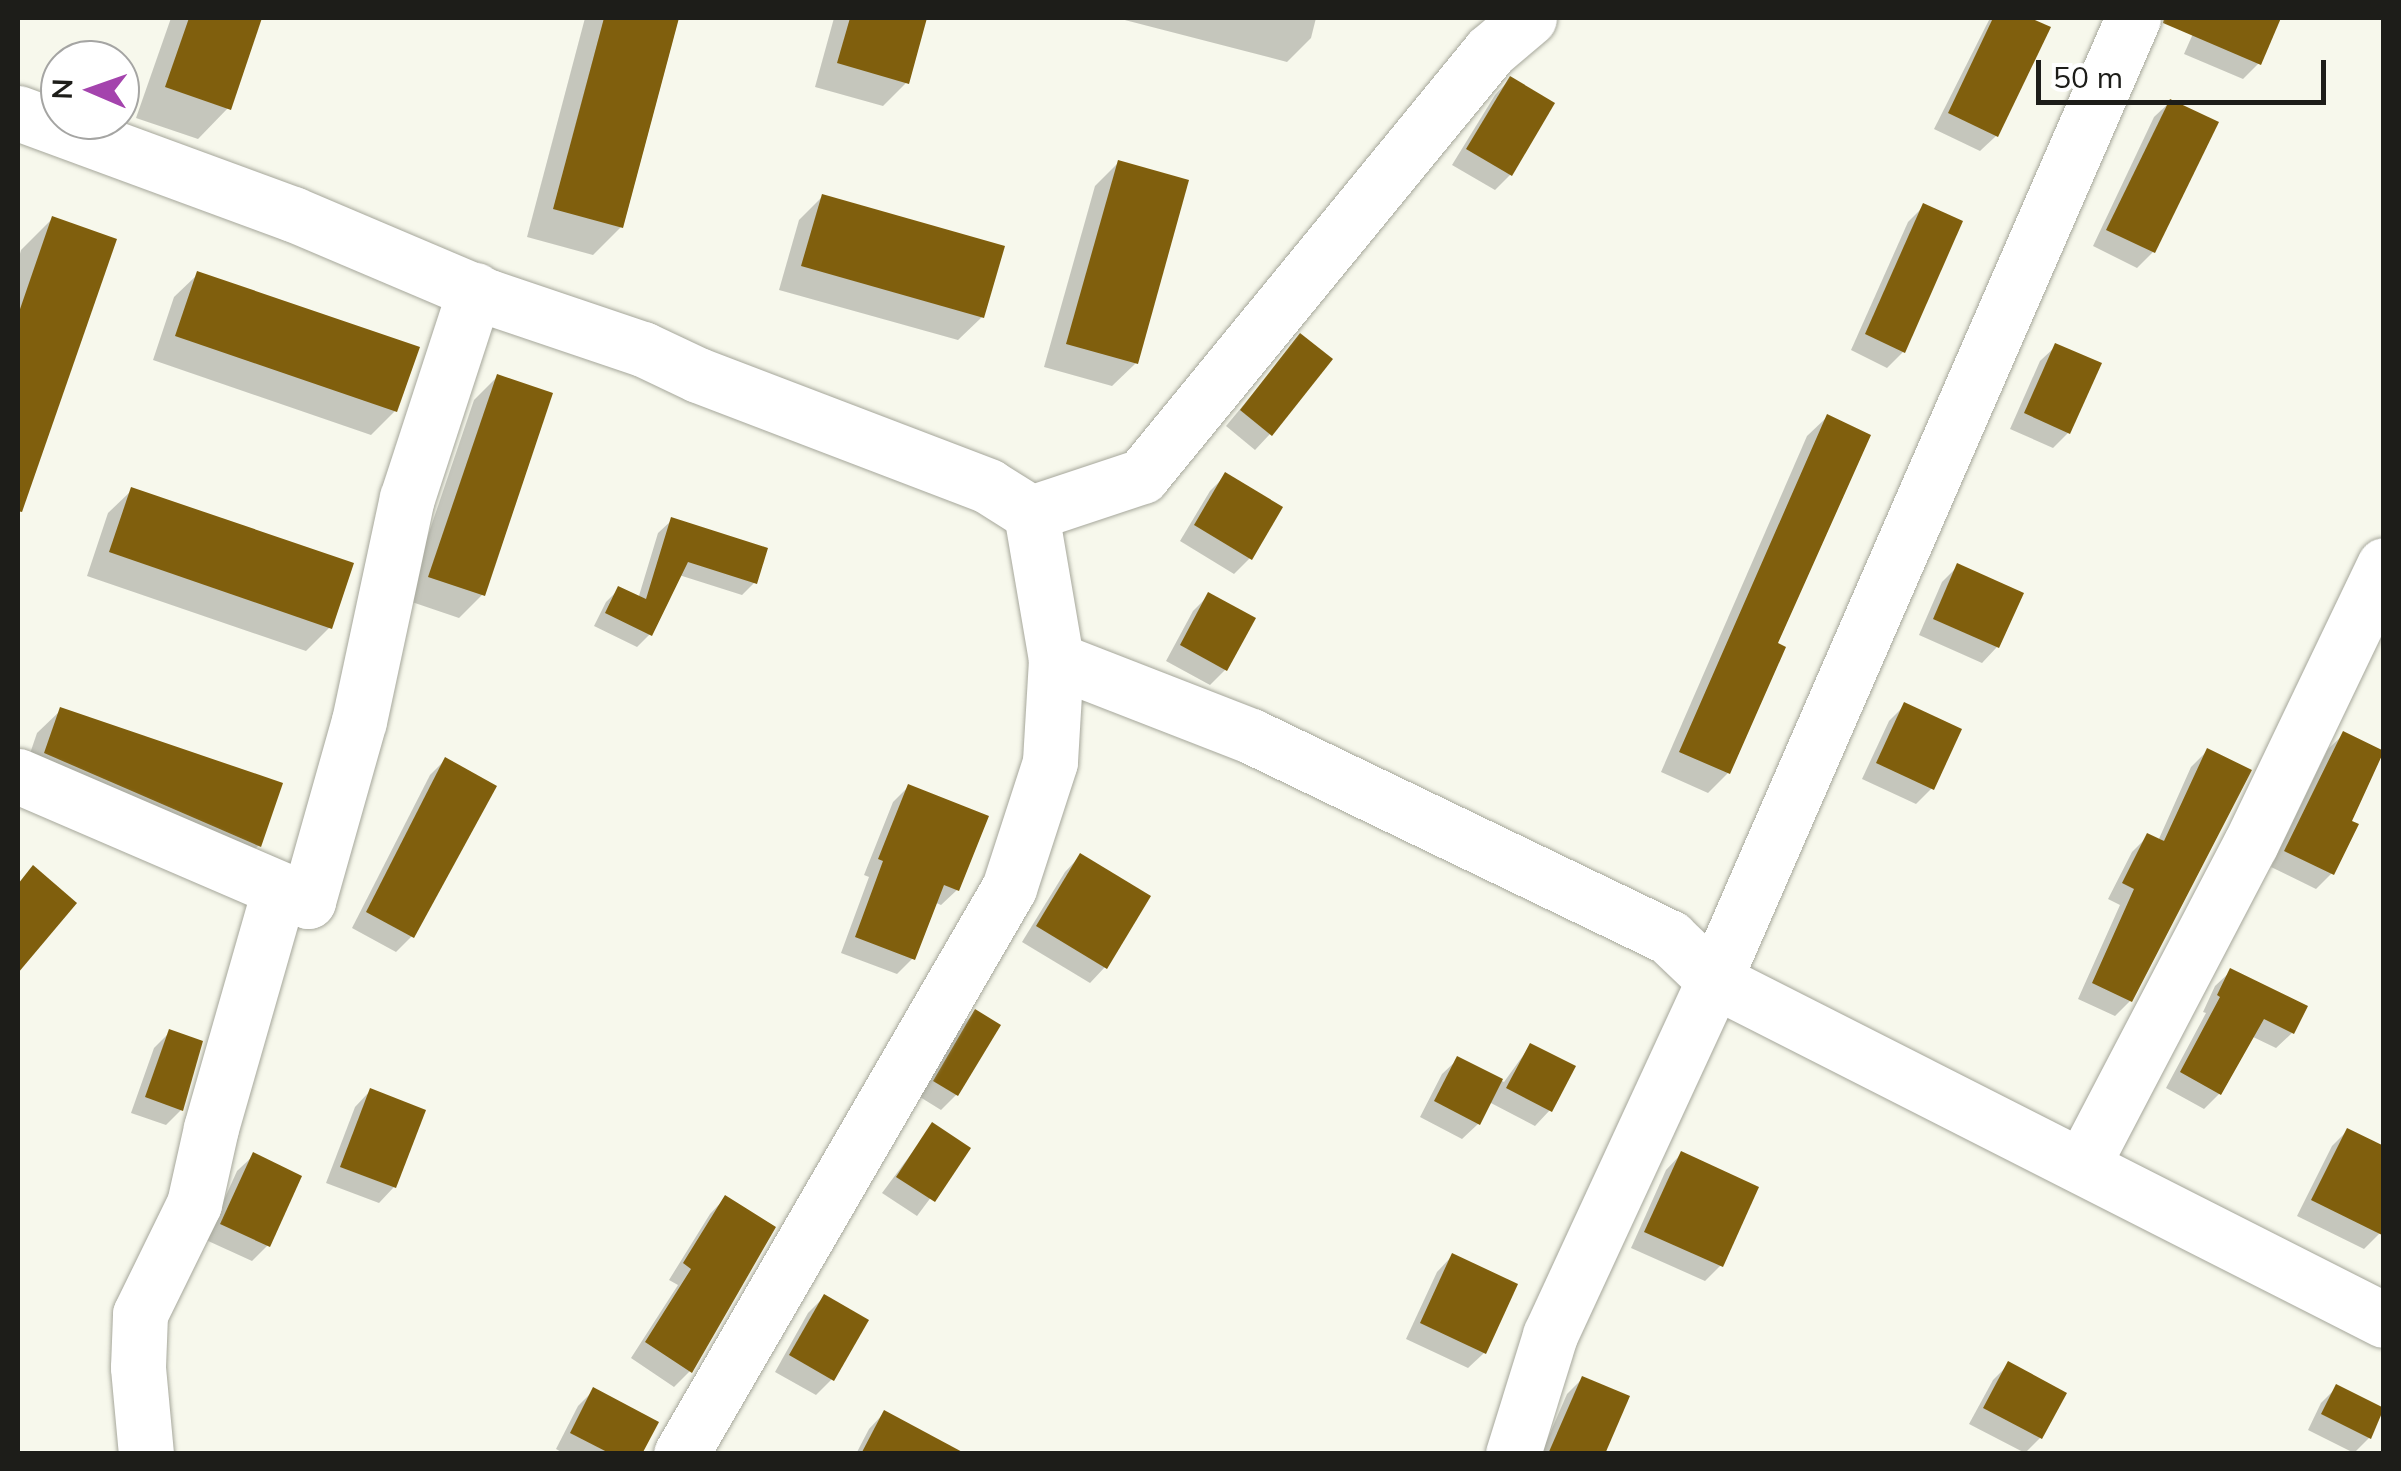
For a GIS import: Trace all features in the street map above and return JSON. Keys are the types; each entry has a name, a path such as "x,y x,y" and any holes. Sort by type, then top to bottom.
{"street":[{"path":"1031,513 1142,476 1490,51 1529,18"},
{"path":"1512,1454 1550,1335 1714,980 2133,18"},
{"path":"18,114 293,214 475,290 644,349 698,375 988,486 1031,513 1056,660 1050,762 1009,888 681,1454"},
{"path":"18,776 308,901 360,721 407,498 475,290"},
{"path":"2084,1164 2251,843 2384,565"},
{"path":"1056,660 1251,736 1670,938 1714,980 2084,1164 2384,1320"},
{"path":"146,1454 138,1368 140,1314 194,1204 211,1128 279,891"}],"building":[{"path":"189,18 262,18 231,110 165,87"},
{"path":"604,18 679,18 623,228 553,209"},
{"path":"850,18 927,18 909,84 837,63"},
{"path":"1993,18 2030,18 2051,27 1998,137 1948,113"},
{"path":"2164,18 2281,18 2261,65 2163,23"},
{"path":"1510,76 1555,103 1512,176 1466,149"},
{"path":"2170,99 2219,122 2155,253 2106,230"},
{"path":"1118,160 1189,180 1138,364 1066,344"},
{"path":"822,194 1005,246 984,318 801,266"},
{"path":"1923,203 1963,221 1905,353 1865,334"},
{"path":"52,216 117,239 22,512 18,511 18,315"},
{"path":"197,271 420,347 397,412 175,336"},
{"path":"1300,333 1333,359 1272,436 1240,410"},
{"path":"2055,343 2102,363 2070,434 2024,413"},
{"path":"497,374 553,393 485,596 428,577"},
{"path":"1827,414 1871,435 1778,643 1786,647 1730,774 1679,752"},
{"path":"1225,472 1283,507 1252,560 1194,525"},
{"path":"131,487 354,563 332,629 109,552"},
{"path":"671,517 768,548 757,584 688,562 652,636 605,613 618,586 646,599"},
{"path":"1957,563 2024,593 1999,648 1933,619"},
{"path":"1208,592 1256,618 1227,671 1180,645"},
{"path":"1904,702 1962,729 1934,790 1876,763"},
{"path":"60,707 283,783 261,847 44,753"},
{"path":"2343,731 2384,751 2352,821 2359,824 2334,875 2284,851"},
{"path":"2207,748 2252,770 2132,1002 2092,983 2134,889 2122,883 2147,833 2164,841"},
{"path":"445,757 497,786 414,938 366,912"},
{"path":"908,784 989,816 959,891 944,885 915,960 855,937 883,861 878,859"},
{"path":"1080,853 1151,896 1107,969 1036,926"},
{"path":"33,865 77,903 18,973 18,884"},
{"path":"2230,968 2308,1006 2294,1034 2264,1019 2221,1095 2180,1072 2220,997 2217,995"},
{"path":"975,1009 1001,1025 958,1096 933,1081"},
{"path":"169,1029 203,1041 183,1111 145,1097"},
{"path":"1530,1043 1576,1066 1552,1112 1506,1088"},
{"path":"1457,1056 1503,1079 1480,1125 1434,1101"},
{"path":"370,1088 426,1110 396,1188 340,1167"},
{"path":"932,1122 971,1148 935,1202 896,1177"},
{"path":"2347,1128 2384,1146 2384,1236 2311,1200"},
{"path":"1681,1151 1759,1187 1723,1267 1644,1232"},
{"path":"253,1152 302,1176 270,1247 220,1224"},
{"path":"725,1195 776,1227 692,1373 645,1342 691,1269 683,1263"},
{"path":"1452,1253 1518,1284 1486,1354 1420,1323"},
{"path":"824,1294 869,1320 834,1381 789,1355"},
{"path":"2008,1361 2067,1393 2042,1439 1983,1408"},
{"path":"1582,1376 1630,1396 1605,1454 1548,1454"},
{"path":"2336,1384 2384,1408 2371,1439 2321,1414"},
{"path":"593,1387 659,1422 642,1454 611,1454 570,1433"},
{"path":"884,1410 966,1454 861,1454"}]}
